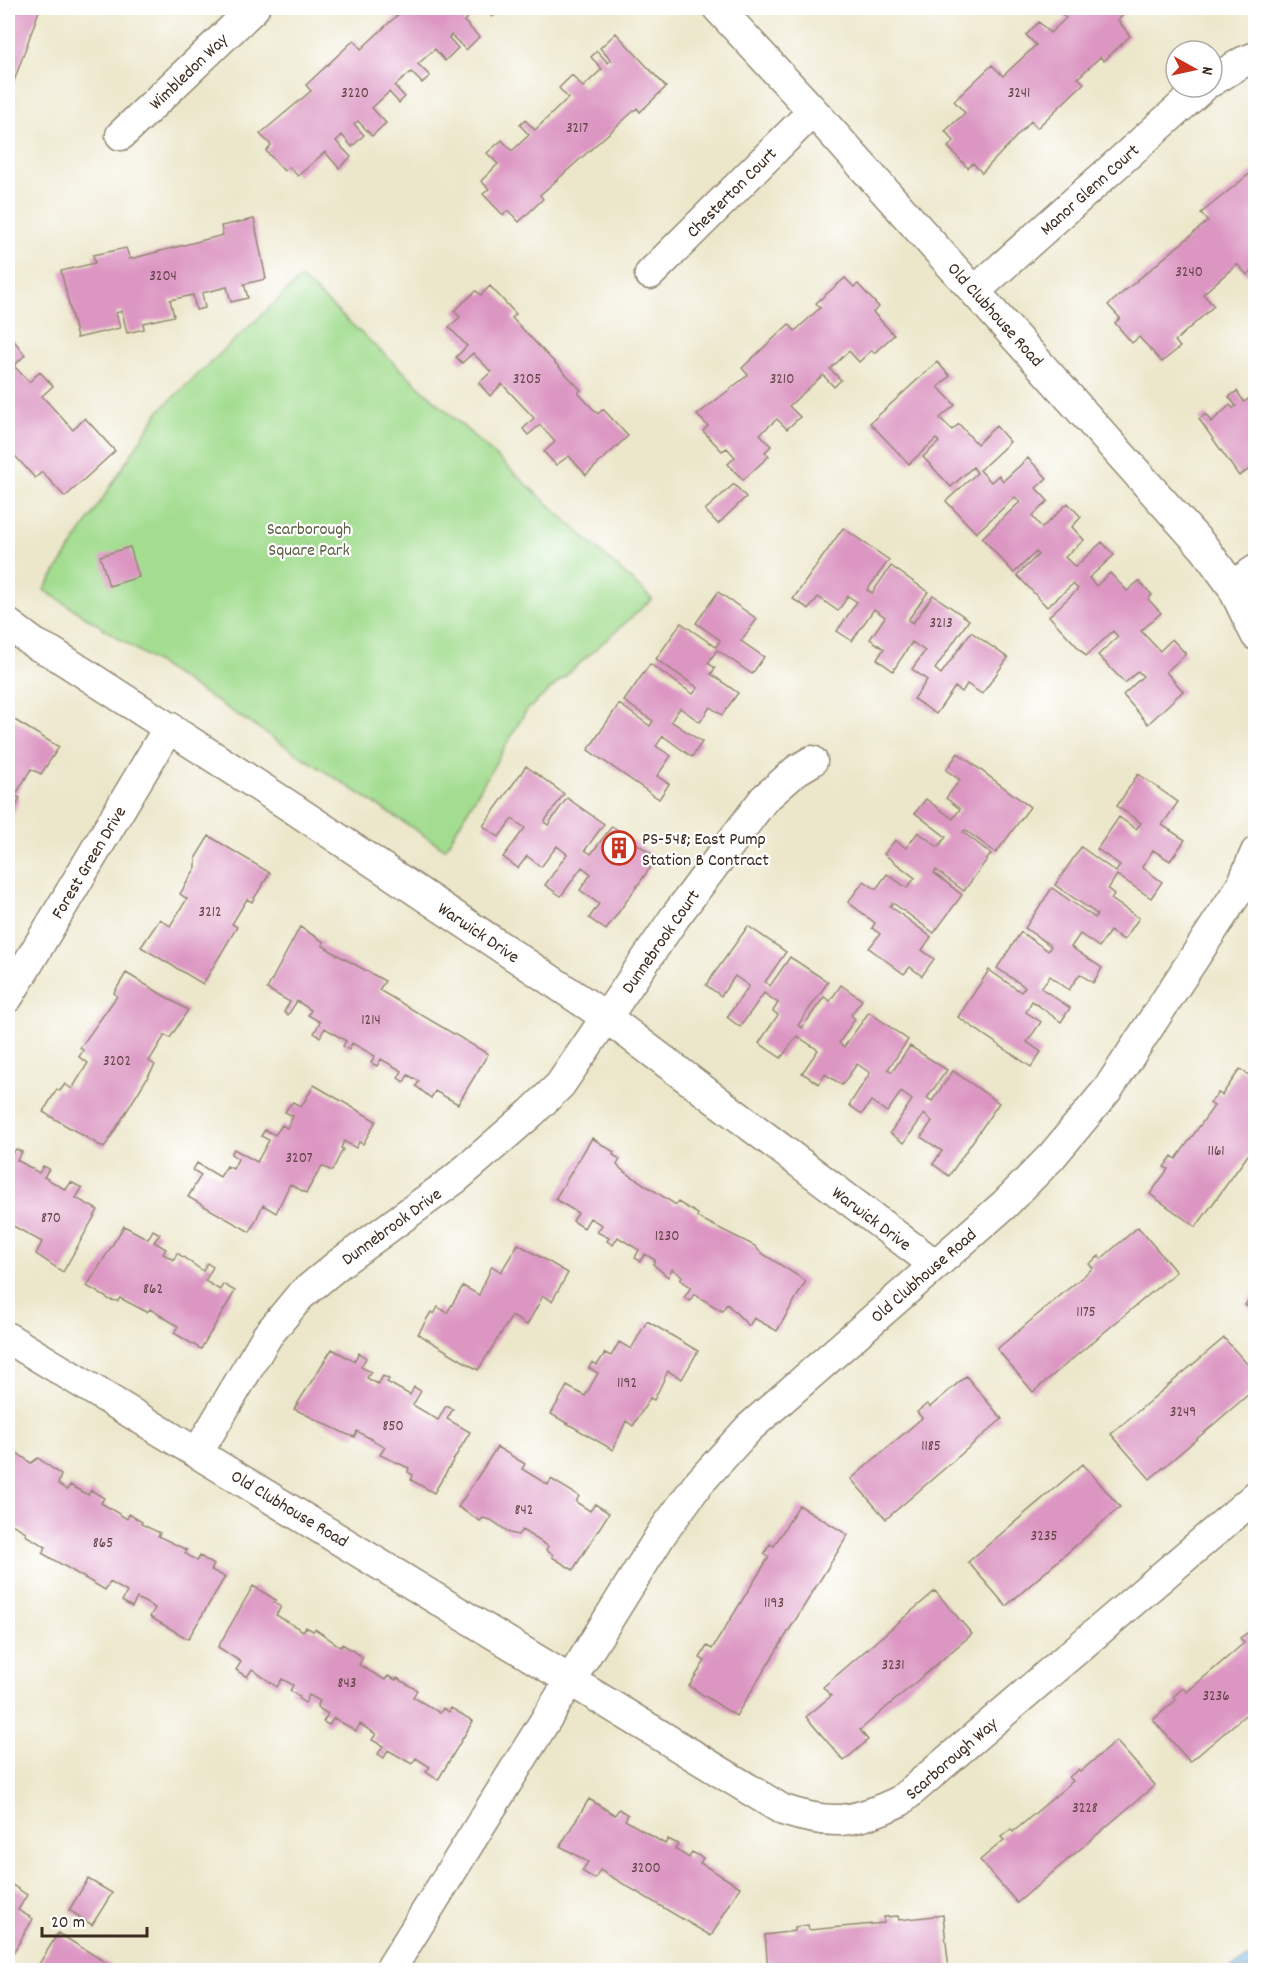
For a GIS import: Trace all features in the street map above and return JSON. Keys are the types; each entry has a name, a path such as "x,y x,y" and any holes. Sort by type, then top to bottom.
{"street":[{"name":"Wimbledon Way","path":"121,135 254,8"},
{"name":"Old Clubhouse Road","path":"718,8 1205,549 1244,578 1256,635"},
{"path":"1224,74 1256,57"},
{"name":"Manor Glenn Court","path":"975,291 1190,99"},
{"name":"Chesterton Court","path":"650,274 813,111"},
{"name":"Warwick Drive","path":"8,624 35,644 52,652 294,808 606,1017 934,1264"},
{"name":"Forest Green Drive","path":"8,997 169,727"},
{"name":"Dunnebrook Court","path":"606,1017 675,917 764,799 797,770 812,761"},
{"name":"Old Clubhouse Road","path":"390,1971 662,1533 698,1484 749,1428 1004,1205 1052,1156 1108,1089 1242,885 1256,852"},
{"name":"Dunnebrook Drive","path":"198,1452 267,1336 300,1296 340,1263 455,1179 531,1113 560,1084 606,1017"},
{"name":"Old Clubhouse Road","path":"8,1338 571,1681"},
{"name":"Scarborough Way","path":"571,1681 783,1810 808,1818 840,1821 871,1815 900,1801 921,1786 1256,1496"}],"green space":[{"name":"Scarborough Square Park","path":"301,278 652,599 526,711 445,849 44,590 159,411"}],"water":[{"path":"1255,1954 1255,1970 1228,1970"}],"building":[{"path":"8,8 40,8 8,98"},
{"path":"405,8 479,8 464,21 479,37 466,50 451,35 449,38 458,48 445,61 435,49 418,64 430,76 422,83 411,72 395,86 405,97 399,103 389,92 372,108 386,123 372,136 358,121 354,124 364,135 352,147 342,135 336,141 351,157 339,168 325,152 298,176 289,167 284,171 266,151 271,145 260,134 311,91 306,85 354,40 361,49"},
{"path":"483,8 504,8 492,17"},
{"path":"1056,8 1069,8 1073,11 1077,8 1116,8 1123,15 1118,20 1130,36 1104,61 1100,57 1078,78 1084,83 1037,128 1031,121 982,173 973,163 968,168 948,147 954,141 945,131 965,113 954,101 992,65 1003,76 1036,45 1026,35 1039,22 1050,33 1066,18"},
{"path":"616,33 666,87 640,112 637,108 540,195 543,199 519,222 508,210 503,215 483,194 489,189 481,181 498,164 487,153 502,140 512,151 529,135 520,125 525,120 535,130 568,98 559,88 572,75 583,87 602,69 591,57 597,51 608,63 611,60 600,48"},
{"path":"1253,171 1256,174 1256,248 1252,251 1256,255 1256,267 1247,275 1237,264 1203,294 1214,306 1175,341 1180,347 1162,362 1139,337 1132,343 1115,323 1120,318 1108,305 1208,221 1201,213"},
{"path":"254,219 266,279 244,284 248,298 231,302 227,287 202,293 205,308 196,310 193,295 170,300 174,316 143,323 144,329 127,333 122,311 116,313 120,328 77,338 61,271 95,263 93,255 126,248 130,259 223,235 221,226"},
{"path":"845,278 854,287 858,284 879,307 873,312 894,335 874,353 872,350 859,362 849,351 830,369 841,380 834,387 823,375 789,406 800,417 787,429 777,419 760,434 771,446 765,452 769,456 743,480 728,464 735,457 727,448 722,451 703,431 708,426 697,415 748,375 742,368 789,324 795,331 820,308 816,303"},
{"path":"490,286 516,314 512,318 581,390 578,393 598,414 603,409 628,436 586,475 569,456 556,465 544,452 555,442 540,425 528,435 523,429 534,418 502,384 490,396 479,383 491,372 473,353 462,363 456,357 467,346 449,327 460,317 454,311 476,291 481,295"},
{"path":"8,333 25,355 14,366 29,382 40,372 53,386 42,396 73,430 85,418 115,451 65,497 42,472 35,478 8,448"},
{"path":"937,362 950,376 938,387 955,405 940,418 952,430 959,424 977,444 996,426 1010,442 980,470 991,482 999,475 1003,481 1028,458 1047,478 1036,488 1048,501 1032,516 1042,528 1068,503 1081,517 1072,527 1084,540 1065,557 1075,567 1102,542 1114,555 1089,578 1096,586 1110,573 1127,591 1139,581 1152,595 1148,599 1161,613 1141,631 1160,651 1172,639 1186,654 1166,672 1183,691 1148,724 1123,695 1143,676 1138,671 1125,683 1098,655 1118,637 1113,631 1086,656 1049,616 1078,589 1073,584 1047,607 1017,575 1038,555 1036,552 1014,573 982,538 1020,502 1015,497 976,533 946,501 977,473 973,467 951,487 923,457 939,442 936,439 909,464 870,423"},
{"path":"1237,391 1244,402 1256,394 1256,465 1239,476 1199,419 1206,414 1211,422 1230,405 1233,408 1236,406 1229,397"},
{"path":"734,484 746,497 718,524 705,510"},
{"path":"843,528 889,560 867,590 872,593 891,566 928,592 908,620 913,623 933,595 969,620 935,669 941,674 971,632 1008,658 982,694 967,684 962,692 955,687 936,714 914,699 927,680 912,669 925,651 912,642 893,671 877,659 884,649 870,639 885,617 874,609 852,641 837,631 857,602 848,596 838,611 818,597 809,609 793,599"},
{"path":"130,547 139,577 109,586 100,556"},
{"path":"718,592 757,619 741,641 764,657 752,674 717,650 708,663 715,668 711,674 738,693 722,715 710,707 700,722 680,708 671,721 702,742 692,757 663,736 656,746 671,756 657,776 669,784 659,799 588,750 619,704 650,726 653,721 624,701 650,664 693,694 698,688 656,659 681,623 716,647 720,640 696,623"},
{"path":"8,716 59,747 41,774 31,769 15,796 20,798 8,824"},
{"path":"958,753 1030,807 996,853 965,830 963,832 991,854 964,891 936,870 934,873 962,895 934,933 893,903 890,906 931,937 922,950 934,959 922,976 910,967 904,974 869,948 880,934 872,928 875,923 848,902 864,881 876,889 887,874 907,888 915,878 884,854 895,840 906,848 918,832 938,847 946,837 915,813 926,799 953,819 960,809 946,798 960,780 946,770"},
{"name":"PS-548; East Pump Station B Contract","path":"526,766 564,794 544,822 548,825 567,798 604,824 585,850 591,854 612,826 657,858 606,930 589,918 599,904 580,890 591,874 582,867 561,896 545,885 567,854 557,846 541,867 527,856 518,868 503,857 525,828 512,819 499,837 483,826"},
{"path":"1138,774 1178,802 1162,825 1185,840 1170,861 1153,850 1142,867 1162,882 1151,898 1117,875 1108,889 1114,894 1111,899 1139,918 1124,940 1110,931 1099,947 1080,934 1071,947 1102,968 1093,983 1080,974 1069,990 1050,976 1041,988 1070,1008 1061,1022 1032,1001 1026,1012 1041,1022 1027,1042 1041,1052 1031,1067 958,1017 989,970 1021,992 1025,987 997,968 1021,932 1048,951 1051,946 1025,928 1052,888 1095,918 1097,914 1055,885 1081,847 1116,872 1120,865 1097,849 1119,817 1136,829 1141,823 1117,806"},
{"path":"209,836 270,873 252,902 247,899 232,924 237,927 203,984 141,947 160,919 170,926 187,899 180,894 196,867 196,857"},
{"path":"748,926 786,952 765,982 770,986 790,957 828,982 798,1025 802,1028 824,997 830,1001 841,985 862,1000 851,1015 855,1019 839,1043 844,1047 869,1012 908,1040 888,1069 892,1072 910,1046 947,1070 927,1098 932,1101 953,1071 999,1103 949,1176 933,1164 942,1151 921,1137 932,1121 924,1114 904,1143 890,1133 912,1100 901,1092 887,1112 871,1101 862,1114 849,1105 870,1073 857,1064 842,1085 825,1074 819,1084 802,1073 818,1050 797,1036 781,1058 759,1043 778,1015 773,1011 778,1003 764,993 740,1027 727,1017 749,986 735,976 721,996 706,985"},
{"path":"300,927 324,942 322,945 336,954 385,981 379,990 488,1054 458,1104 435,1091 431,1098 416,1086 419,1081 408,1075 404,1082 398,1078 402,1071 381,1059 377,1066 371,1063 375,1056 352,1043 349,1050 343,1046 346,1041 325,1028 320,1037 314,1033 320,1022 308,1015 311,1010 297,1001 288,1015 284,1012 290,1002 267,989"},
{"path":"126,973 188,1010 170,1038 165,1035 149,1061 155,1065 104,1148 43,1112 57,1089 60,1091 65,1084 72,1089 88,1063 79,1057 83,1050 80,1048 117,996 114,993"},
{"path":"1240,1069 1256,1080 1256,1144 1196,1227 1150,1194 1168,1169 1164,1167 1172,1156 1176,1159 1214,1106 1210,1103 1218,1093 1222,1095"},
{"path":"314,1085 376,1121 363,1144 359,1142 356,1148 344,1141 341,1148 343,1149 332,1171 322,1166 306,1193 290,1184 276,1213 263,1205 250,1232 188,1197 201,1175 193,1170 197,1163 220,1177 227,1166 233,1169 238,1159 231,1154 234,1149 257,1162 269,1140 261,1136 265,1130 275,1135 282,1125 287,1128 293,1116 285,1112 288,1107 293,1102 301,1107"},
{"path":"592,1138 614,1152 613,1155 620,1159 617,1165 622,1170 676,1205 678,1202 698,1214 697,1217 755,1246 760,1252 806,1281 777,1331 754,1318 749,1326 727,1304 722,1311 694,1294 690,1301 684,1298 691,1287 680,1280 682,1276 672,1269 668,1277 653,1264 655,1260 645,1254 640,1261 635,1258 639,1250 618,1237 613,1245 607,1241 609,1238 597,1232 602,1225 590,1218 584,1228 573,1221 578,1213 555,1199"},
{"path":"16,1149 22,1152 17,1160 39,1173 43,1166 49,1169 44,1177 66,1190 71,1182 82,1188 76,1198 98,1210 63,1272 36,1254 42,1242 8,1223 8,1152 11,1155"},
{"path":"124,1226 148,1239 153,1230 160,1234 154,1242 166,1249 163,1254 174,1260 177,1253 203,1271 207,1263 213,1267 205,1281 220,1290 223,1284 235,1291 201,1349 174,1333 178,1326 150,1309 147,1312 120,1298 118,1301 110,1300 87,1286"},
{"path":"1138,1227 1176,1272 1033,1392 997,1349 1093,1268 1089,1264 1099,1256 1101,1259"},
{"path":"518,1244 568,1273 552,1301 543,1296 527,1325 512,1316 478,1370 418,1334 431,1312 434,1314 438,1307 447,1313 463,1286 479,1295 492,1266 501,1272"},
{"path":"1256,1290 1256,1313 1245,1305"},
{"path":"647,1321 698,1351 682,1379 668,1371 654,1400 650,1398 633,1426 626,1421 613,1450 551,1414 567,1386 585,1396 598,1373 589,1368 592,1362 597,1365 605,1353 611,1356 619,1342 631,1349"},
{"path":"1224,1338 1256,1374 1256,1388 1150,1479 1111,1434"},
{"path":"332,1349 354,1361 359,1353 366,1358 361,1367 371,1372 367,1378 378,1384 383,1376 389,1379 387,1382 410,1395 414,1387 421,1391 413,1405 438,1420 446,1406 453,1409 447,1419 470,1432 434,1493 411,1480 413,1475 408,1472 409,1468 380,1455 385,1447 357,1431 355,1437 346,1434 294,1409"},
{"path":"966,1376 1002,1419 886,1519 851,1479 922,1418 917,1412 927,1404 930,1407"},
{"path":"8,1446 31,1463 38,1458 61,1475 58,1484 67,1490 70,1485 88,1495 91,1490 104,1498 101,1503 127,1519 129,1514 142,1522 141,1524 160,1533 158,1536 187,1550 185,1553 197,1561 200,1556 214,1565 211,1570 225,1577 188,1639 150,1617 155,1608 137,1598 132,1607 122,1601 127,1592 110,1582 105,1590 42,1553 46,1547 25,1535 26,1532 10,1523 8,1527"},
{"path":"497,1447 525,1464 522,1469 548,1485 551,1479 579,1496 576,1502 590,1511 595,1504 609,1513 573,1570 552,1557 553,1555 546,1550 548,1546 522,1530 518,1535 510,1533 491,1520 483,1518 480,1521 458,1507"},
{"path":"1083,1464 1120,1507 1006,1606 968,1562"},
{"path":"799,1505 848,1535 736,1716 689,1686 705,1661 700,1658 707,1646 712,1649 769,1557 764,1554 770,1544 774,1546"},
{"path":"253,1586 276,1600 274,1603 281,1607 276,1615 303,1631 306,1627 313,1631 315,1629 341,1647 342,1644 363,1657 359,1665 385,1680 388,1676 396,1680 397,1678 417,1690 413,1697 440,1713 443,1708 449,1712 451,1708 473,1721 438,1780 426,1772 430,1767 416,1758 412,1764 388,1750 384,1758 378,1754 383,1746 372,1740 376,1734 360,1724 356,1731 334,1718 329,1725 323,1722 328,1714 317,1707 320,1701 309,1695 305,1703 290,1691 293,1685 282,1679 277,1687 252,1669 247,1677 236,1670 241,1662 218,1647"},
{"path":"935,1591 972,1634 860,1730 868,1740 844,1761 806,1717 831,1696 823,1687"},
{"path":"1256,1627 1256,1706 1190,1762 1153,1720 1176,1700 1173,1697 1183,1688 1187,1692 1244,1643 1240,1638"},
{"path":"1116,1741 1155,1785 1017,1903 980,1860 1004,1840 1001,1837 1011,1829 1013,1832 1073,1781 1069,1777 1078,1770 1080,1772"},
{"path":"589,1799 615,1815 619,1809 628,1815 625,1820 665,1844 668,1839 678,1844 675,1849 689,1858 692,1852 703,1858 700,1863 740,1887 711,1936 600,1870 595,1879 582,1871 588,1862 560,1846"},
{"path":"88,1879 112,1893 92,1925 69,1910"},
{"path":"8,1882 27,1895 18,1910 33,1919 13,1953 8,1950"},
{"path":"943,1915 949,1970 768,1970 765,1935 795,1931 795,1927 808,1925 809,1930 884,1923 884,1917 898,1916 899,1920"},
{"path":"58,1933 118,1970 36,1969"}],"place":[{"name":"PS-548; East Pump Station B Contract","path":"619,848"}]}
